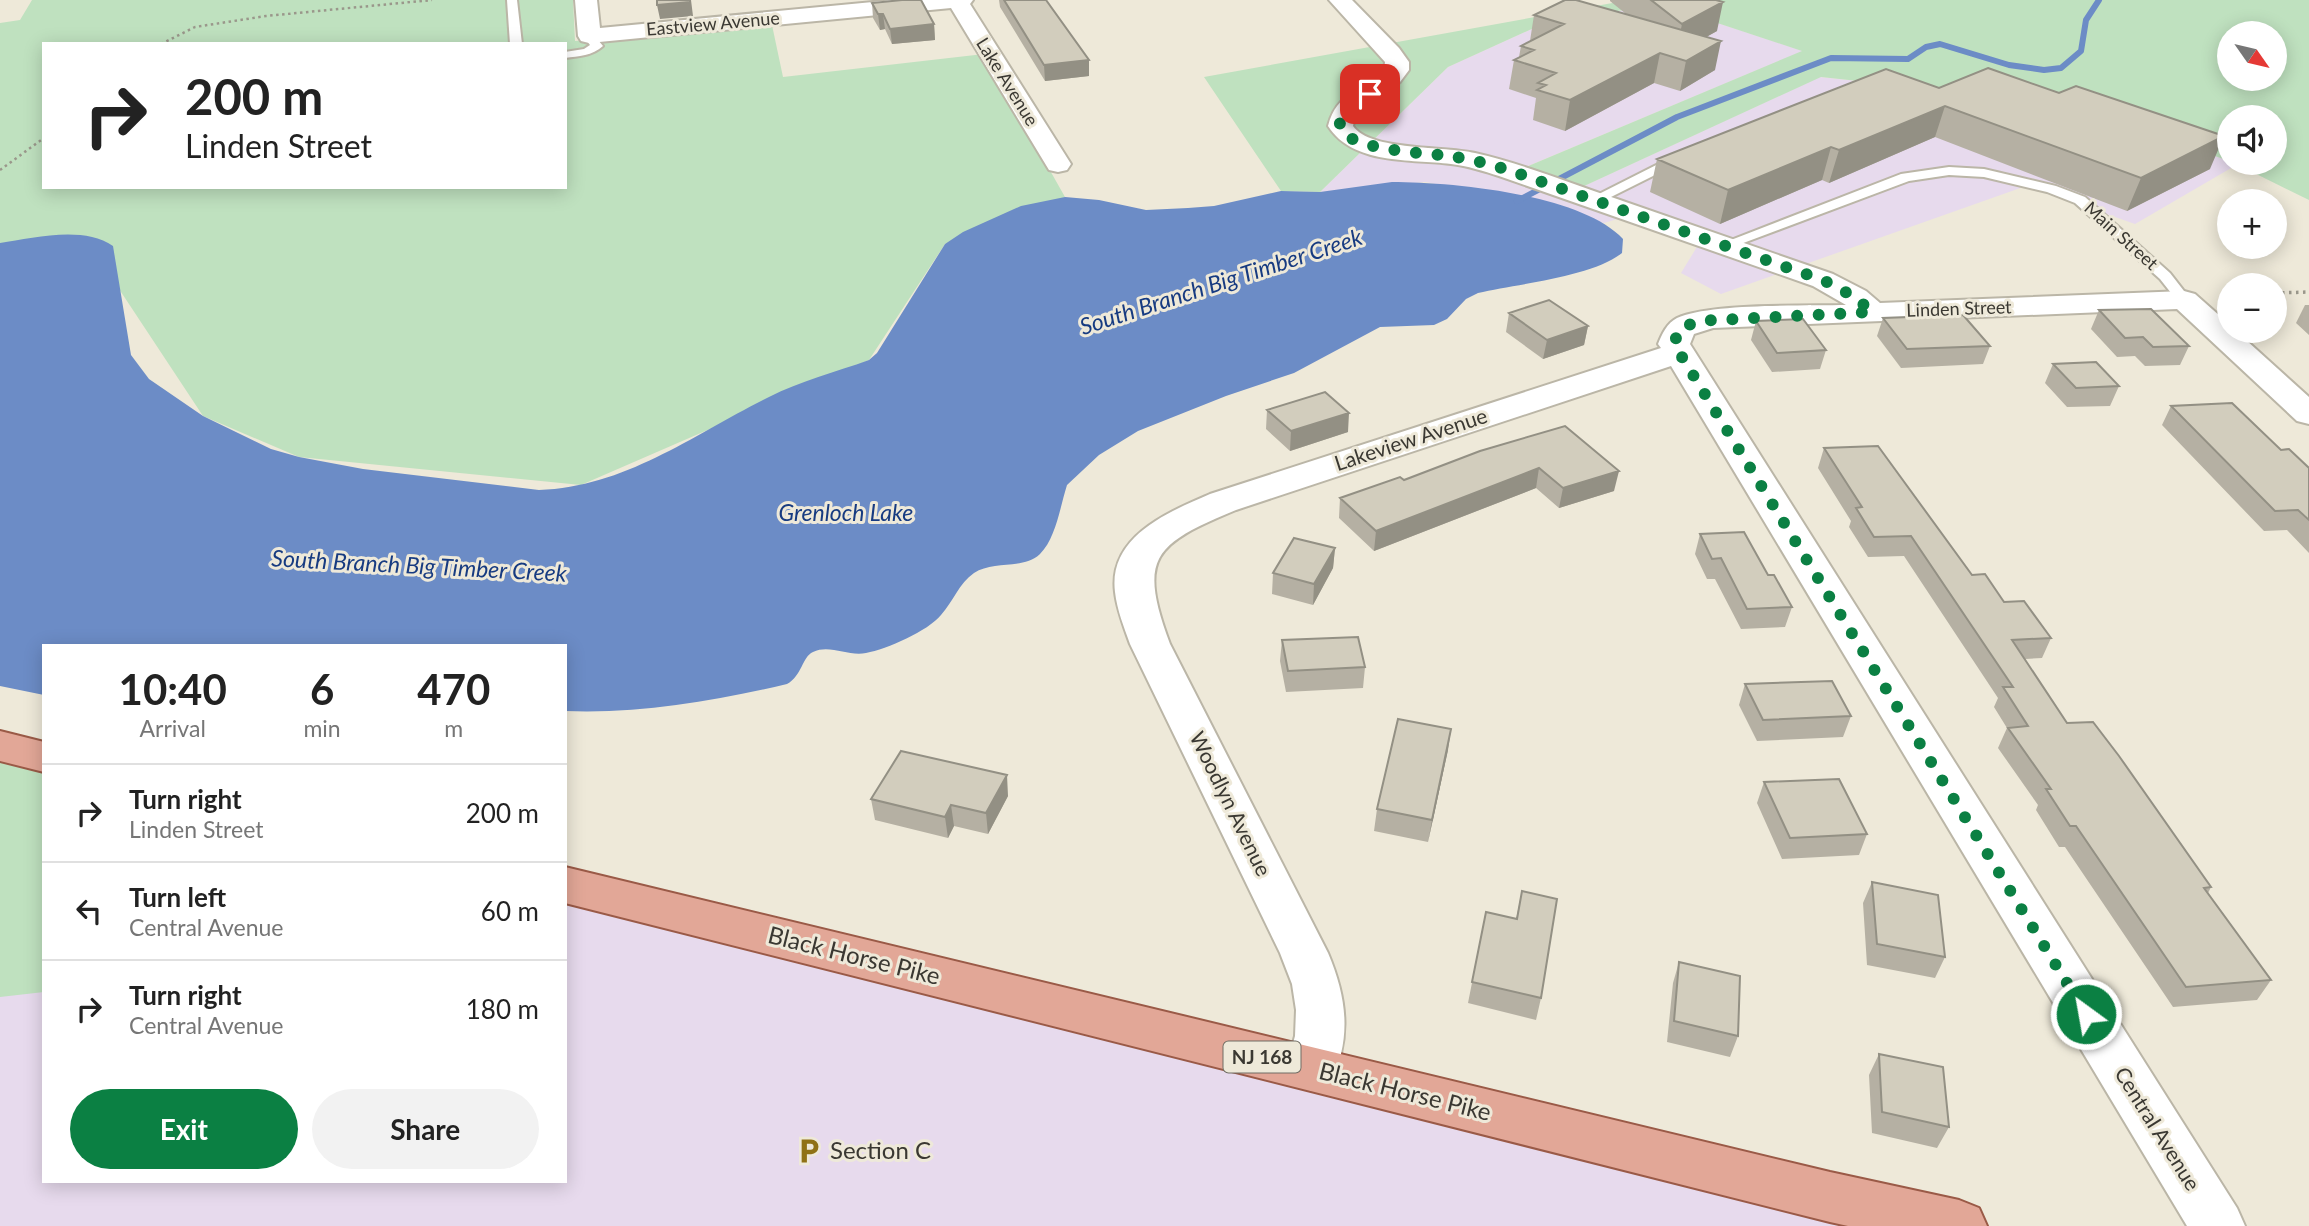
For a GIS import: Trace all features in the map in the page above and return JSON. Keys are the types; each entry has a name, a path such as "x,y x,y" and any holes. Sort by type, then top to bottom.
{"main road":[{"path":"0,746 42,756"},
{"name":"Black Horse Pike","path":"567,885 1830,1197 1959,1226"}],"street":[{"path":"586,0 589,36"},
{"name":"Eastview Avenue","path":"589,36 959,0"},
{"name":"Lake Avenue","path":"959,0 1058,164"},
{"path":"1340,0 1391,53 1398,70 1384,85 1346,109 1340,123 1341,131 1348,138 1390,151 1476,161 1554,186 1823,280 1855,297 1872,312"},
{"name":"Linden Street","path":"1678,353 1674,344 1679,329 1698,321 2184,300"},
{"name":"Main Street","path":"2184,300 2309,414"},
{"name":"Lakeview Avenue","path":"1151,543 1171,526 1223,502 1678,353"},
{"name":"Central Avenue","path":"1678,353 2217,1226"},
{"name":"Woodlyn Avenue","path":"1151,543 1140,555 1133,572 1136,602 1155,653 1314,975 1321,995 1322,1019 1312,1069"}],"lane":[{"path":"512,0 516,42"},
{"path":"567,55 587,52 597,46 589,36"},
{"path":"1594,200 1694,151"},
{"name":"Main Street","path":"1725,246 1923,172 1969,172 2002,176 2080,200 2165,276 2184,300"}],"path":[{"path":"166,42 195,27 266,16 432,0"},
{"path":"0,170 42,139"},
{"path":"2287,293 2309,292"}],"shaded area":[{"path":"1660,4 1803,51 1528,166 1582,187 1820,77 2007,97 2094,113 2217,157 2217,175 2219,175 2135,224 2026,186 1721,294 1681,273 1703,237 1634,214 1604,223 1426,182 1320,192 1448,67 1545,23"},
{"path":"0,746 42,756 42,1183 567,1183 567,885 1959,1226 0,1226"}],"green space":[{"path":"32,0 573,0 575,41 772,25 783,77 984,54 1065,197 945,244 869,360 581,485 299,457 203,416 84,236 0,251 0,23 20,20"},
{"path":"1629,0 2309,0 2309,200 2258,175 2287,175 2287,105 2217,105 2217,157 2094,113 2007,97 1821,77 1582,187 1526,167 1802,51 1660,4 1545,23 1448,67 1320,192 1281,191 1204,77"},
{"path":"0,746 42,756 42,992 0,997"}],"water":[{"name":"Grenloch Lake","path":"1392,182 1480,188 1514,194 1578,211 1603,224 1623,239 1622,253 1609,261 1574,274 1478,293 1466,299 1447,319 1434,325 1380,327 1294,373 1226,396 1138,431 1099,455 1067,485 1054,531 1040,554 1025,562 990,567 974,573 935,621 896,643 860,654 826,649 809,654 796,676 787,684 677,705 567,711 567,644 42,644 42,695 0,686 0,243 42,236 73,235 87,236 113,246 131,355 149,379 203,416 271,449 363,469 539,490 571,487 630,469 781,391 869,360 877,353 945,244 963,232 1021,206 1065,197 1099,200 1146,210 1214,206 1281,191 1320,192"}],"building":[{"path":"657,0 690,0 690,2 657,5"},
{"path":"921,0 934,24 890,29 883,14 878,14 872,3"},
{"path":"1004,0 1046,0 1089,60 1044,65"},
{"path":"1565,0 1576,0 1721,41 1686,61 1660,53 1570,100 1537,90 1546,85 1538,83 1556,73 1514,60 1534,50 1521,46 1564,24 1534,15"},
{"path":"1651,0 1716,0 1723,2 1682,24"},
{"path":"1988,68 2059,93 2076,86 2217,134 2217,140 2141,178 1945,106 1839,150 1831,147 1728,190 1657,159 1886,69 1939,88"},
{"path":"1549,300 1588,326 1547,340 1509,313"},
{"path":"2151,309 2189,346 2153,347 2143,337 2125,338 2099,310"},
{"path":"1963,315 1990,346 1907,349 1883,318"},
{"path":"1803,319 1826,350 1777,353 1756,321"},
{"path":"2096,362 2119,386 2076,388 2053,364"},
{"path":"1325,392 1349,413 1291,431 1267,410"},
{"path":"2232,403 2281,450 2289,449 2309,468 2309,520 2298,510 2275,511 2171,406"},
{"path":"1565,426 1619,471 1563,488 1539,468 1376,531 1340,498 1400,477 1404,480 1480,451"},
{"path":"1878,446 1972,575 1985,574 2004,602 2024,601 2051,638 2012,640 2067,723 2093,722 2119,756 2211,887 2204,888 2271,980 2186,987 2076,826 2070,826 2046,789 2051,789 2008,728 2028,726 2003,687 2013,687 1911,536 1874,537 1856,508 1862,507 1824,448"},
{"path":"1744,532 1768,575 1774,575 1792,607 1747,609 1721,558 1712,559 1700,534"},
{"path":"1294,538 1335,548 1314,584 1273,573"},
{"path":"1358,637 1365,667 1288,671 1282,640"},
{"path":"1832,681 1851,716 1763,720 1745,684"},
{"path":"1398,719 1451,729 1432,820 1377,809"},
{"path":"901,751 1007,775 986,813 951,805 945,817 871,799"},
{"path":"1839,779 1867,834 1790,838 1764,782"},
{"path":"1872,882 1938,895 1945,957 1877,944"},
{"path":"1522,891 1557,899 1541,998 1472,982 1486,912 1517,919"},
{"path":"1679,962 1740,976 1738,1036 1674,1021"},
{"path":"1879,1054 1943,1067 1949,1127 1882,1112"}],"waterway":[{"name":"South Branch Big Timber Creek","path":"1517,201 1677,117 1831,58 1908,59 1926,47 1940,44 2009,65 2044,70 2061,68 2081,51 2086,20 2099,0"}],"place":[{"name":"Section C","path":"809,1151"}],"route":[{"path":"1370,94 1346,109 1340,123 1341,131 1348,138 1361,144 1390,151 1464,158 1491,164 1823,280 1855,297 1872,312 1698,321 1679,329 1674,344 2086,1014"}]}
